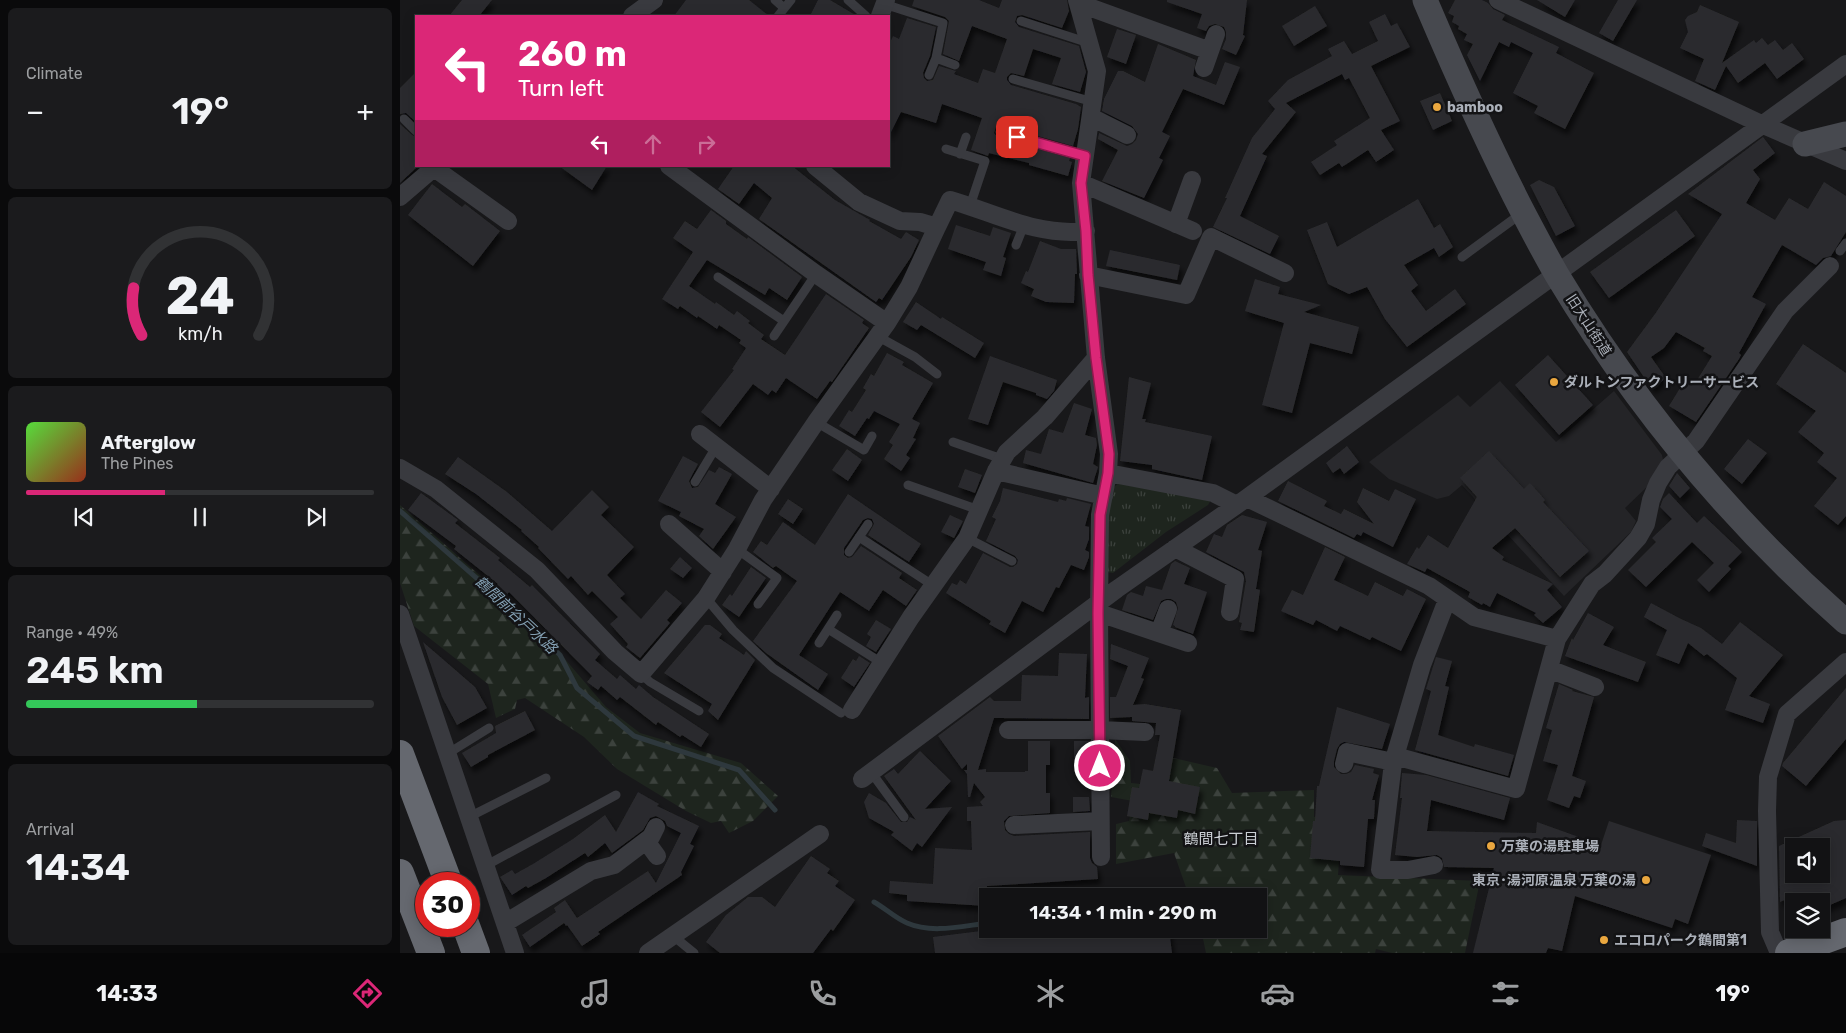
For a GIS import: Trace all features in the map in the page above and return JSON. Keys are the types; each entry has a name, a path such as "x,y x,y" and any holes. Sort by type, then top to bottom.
{"highway":[{"path":"400,754 444,872"},
{"path":"400,873 431,953"},
{"path":"1789,953 1846,932"},
{"path":"470,937 476,953"},
{"path":"1816,953 1846,940"},
{"path":"1836,953 1846,949"}],"street":[{"name":"旧大山街道","path":"1424,0 1523,212 1556,274 1616,368 1683,455 1735,514 1800,582 1846,622"},
{"path":"1498,0 1761,124 1846,161"},
{"path":"1078,2 1097,71 1081,183 1096,358 1109,454 1108,473 1100,515 1100,821 1102,857"},
{"path":"1078,2 1210,51"},
{"path":"1204,68 1216,34"},
{"path":"866,776 1099,608 1175,548 1846,64"},
{"path":"1092,110 1127,135"},
{"path":"1805,144 1846,134"},
{"path":"400,197 435,167 508,221"},
{"path":"670,167 816,274 882,330"},
{"path":"815,167 859,202 900,221 920,222 937,227"},
{"path":"1176,224 1192,180"},
{"path":"1081,183 1192,231"},
{"path":"400,468 436,489 537,570 615,652 641,674 706,598 737,549 771,489 882,330 909,287 950,200 1034,229 1070,233 1086,231"},
{"path":"1088,275 1186,295 1211,238 1285,273"},
{"path":"1344,764 1347,752 1394,759 1516,789 1557,639 1592,584 1605,574 1638,538 1646,524 1651,500 1658,483 1668,468 1696,441 1786,311 1835,258"},
{"path":"847,711 967,538 999,465 1007,452 1045,417 1096,358"},
{"path":"700,434 771,489"},
{"path":"999,465 1104,496"},
{"path":"1108,473 1213,493 1242,501 1429,586 1474,617 1557,639"},
{"path":"669,524 723,572"},
{"path":"1175,548 1235,578 1230,612"},
{"path":"1434,865 1408,870 1380,870 1394,759 1422,665 1447,600"},
{"path":"1099,608 1188,643"},
{"path":"1159,633 1168,609"},
{"path":"400,614 515,953"},
{"path":"1779,953 1770,932 1768,777 1787,714 1846,662"},
{"path":"1549,669 1595,687"},
{"path":"1008,730 1145,732"},
{"path":"1014,825 1100,821"},
{"path":"504,923 591,871 614,865 651,838 656,827"},
{"path":"648,953 820,834"},
{"path":"646,842 657,856"}],"lane":[{"path":"775,0 784,8"},
{"path":"779,15 790,0"},
{"path":"848,0 865,15"},
{"path":"883,7 943,23 936,58 930,76"},
{"path":"1021,21 1089,43"},
{"path":"936,58 955,65"},
{"path":"1013,78 1092,110"},
{"path":"404,119 415,130"},
{"path":"1000,132 1085,156"},
{"path":"960,154 966,137"},
{"path":"946,149 985,162 970,206"},
{"path":"1462,257 1523,212"},
{"path":"1016,245 1024,225"},
{"path":"1835,258 1846,242"},
{"path":"774,336 816,274"},
{"path":"718,277 784,321"},
{"path":"882,330 937,374"},
{"path":"816,422 864,450 872,436"},
{"path":"953,442 999,465"},
{"path":"695,482 716,447"},
{"path":"908,485 979,510"},
{"path":"849,552 868,524"},
{"path":"859,537 934,586"},
{"path":"967,538 1012,561"},
{"path":"737,549 777,578 758,604"},
{"path":"706,598 733,630 773,668 847,711"},
{"path":"819,643 837,615"},
{"path":"828,629 882,663"},
{"path":"641,674 650,682 699,711"},
{"path":"447,754 488,728"},
{"path":"866,776 904,817"},
{"path":"469,818 546,778"},
{"path":"485,866 616,795"},
{"path":"672,935 694,953"}],"shaded area":[{"path":"1500,381 1556,442 1614,391 1662,455 1663,460 1650,484 1625,508 1636,521 1631,532 1564,596 1462,485 1449,496 1437,499 1389,479 1369,462 1458,395 1470,407"}],"green space":[{"path":"1120,482 1212,498 1208,505 1166,532 1113,573 1106,572 1107,516 1113,488"},
{"path":"400,505 535,624 606,707 640,733 741,763 778,796 753,821 729,833 721,821 711,823 686,811 617,769 584,737 525,698 517,700 515,709 496,718 488,684 414,626 400,583"},
{"path":"1115,739 1130,761 1131,783 1150,785 1165,780 1169,757 1217,768 1232,793 1314,790 1314,817 1342,817 1338,875 1480,881 1465,953 1392,953 1376,949 1375,953 1206,953 1203,938 1267,938 1267,888 1186,888 1174,853 1116,864 1116,824 1129,821 1133,801 1111,797"}],"building":[{"path":"462,0 492,0 480,15 450,15"},
{"path":"686,0 749,0 768,15 675,15"},
{"path":"818,0 830,0 855,15 810,15"},
{"path":"914,0 979,0 999,8 1002,0 1067,0 1069,11 1062,28 1022,15 1017,16 1015,22 1019,27 1079,46 1086,72 1080,92 1052,84 1061,58 1033,49 1024,76 1011,73 1007,80 1011,85 1081,107 1073,146 1002,126 996,127 994,133 998,138 1070,158 1069,161 1072,162 1068,176 1029,165 1029,163 989,153 988,156 971,150 982,118 942,104 936,123 901,112 890,134 890,43 893,36 899,39 907,18 936,27 930,56 923,73 927,81 933,80 939,66 956,71 954,74 978,83 983,69 995,73 1007,39 972,26 959,61 943,54 949,21 945,17 912,6"},
{"path":"1167,0 1247,0 1243,35 1245,36 1236,55 1222,49 1226,39 1224,27 1215,24 1209,26 1206,31 1197,28 1202,14 1167,2"},
{"path":"1455,0 1482,0 1488,3 1493,9 1505,15 1502,20 1559,47 1556,53 1594,73 1565,129 1534,113 1538,106 1513,93 1533,53 1511,42 1509,47 1499,42 1480,81 1467,55 1473,44 1464,40 1467,34 1458,29 1459,26 1452,22 1454,16 1448,13"},
{"path":"1537,0 1575,0 1565,17"},
{"path":"1618,0 1637,0 1613,41 1599,33"},
{"path":"1700,5 1739,22 1722,63 1754,40 1756,43 1762,38 1768,45 1775,40 1783,50 1792,43 1804,59 1777,79 1765,63 1738,83 1726,66 1715,90 1695,81 1704,59 1680,48 1688,32 1685,20 1688,16 1697,12"},
{"path":"1315,6 1327,26 1294,46 1282,26"},
{"path":"1385,14 1391,26 1397,23 1410,47 1371,66 1400,121 1381,130 1394,150 1376,162 1368,150 1342,167 1339,163 1320,175 1311,162 1337,145 1334,141 1370,118 1349,78 1345,80 1342,74 1286,103 1296,112 1262,154 1267,156 1240,216 1279,236 1270,254 1213,227 1252,138 1275,109 1268,101 1288,80 1332,56 1328,49 1344,41 1352,54 1378,41 1369,22"},
{"path":"1117,29 1136,35 1126,64 1107,57"},
{"path":"1158,44 1196,60 1193,76 1216,85 1225,62 1240,67 1224,105 1183,89 1162,132 1170,136 1159,158 1163,160 1144,198 1102,181 1118,150 1098,139 1099,133 1127,146 1136,140 1138,134 1132,126 1102,111 1104,99 1118,71 1123,71 1145,82"},
{"path":"415,73 415,121 406,113 400,114 400,88"},
{"path":"1440,93 1452,121 1433,130 1420,101"},
{"path":"400,124 415,136 416,168 400,183"},
{"path":"1763,137 1775,153 1753,170 1760,179 1746,203 1775,220 1789,198 1808,209 1824,182 1846,196 1846,232 1831,256 1823,258 1816,265 1782,245 1752,297 1766,304 1739,353 1741,355 1739,359 1696,422 1669,406 1685,380 1694,385 1712,356 1703,351 1705,348 1676,332 1664,348 1651,357 1666,378 1652,389 1627,352 1655,314 1722,214 1688,194"},
{"path":"560,167 606,167 592,190"},
{"path":"733,167 793,167 835,200 869,221 901,239 906,232 919,240 911,257 882,300 879,298 876,302 759,219 772,198 754,183 739,204 718,189"},
{"path":"1539,180 1554,187 1575,226 1556,236 1530,185"},
{"path":"432,184 462,207 465,204 500,231 473,266 408,215"},
{"path":"1418,199 1434,228 1440,224 1453,247 1439,257 1434,248 1404,265 1418,285 1411,291 1426,311 1455,289 1466,304 1407,347 1385,319 1367,287 1349,294 1328,284 1307,230 1327,222 1337,247"},
{"path":"711,210 726,221 726,224 747,239 748,237 802,277 787,300 769,288 765,295 707,260 689,286 734,315 737,311 750,321 748,323 764,335 761,339 785,355 826,294 864,320 862,323 869,328 832,382 830,381 817,399 786,378 776,393 772,390 768,395 753,384 720,427 701,412 734,370 732,369 746,348 739,343 741,340 719,325 717,329 680,306 678,309 662,299 693,252 673,238 685,221 697,229"},
{"path":"1676,210 1695,236 1609,298 1590,272"},
{"path":"956,225 990,236 993,227 1011,233 1003,257 1006,258 1001,276 983,270 986,262 948,249"},
{"path":"1040,241 1061,249 1076,249 1077,274 1075,274 1074,303 1046,302 1031,296 1034,289 1021,283 1026,271 1028,272"},
{"path":"1110,250 1180,265 1177,280 1106,266"},
{"path":"1255,279 1280,287 1278,294 1321,305 1304,312 1359,327 1352,354 1310,343 1292,413 1262,405 1284,323 1245,311"},
{"path":"916,302 941,319 942,317 984,343 975,358 921,325 917,330 903,322"},
{"path":"1803,344 1846,373 1846,516 1838,525 1814,506 1837,478 1817,462 1824,453 1798,432 1816,411 1776,384"},
{"path":"887,353 904,362 902,365 933,383 912,419 920,423 913,438 916,439 906,455 910,458 901,471 884,459 893,445 889,442 900,424 874,411 855,436 839,426 849,410 852,412 866,390 863,388 871,374 874,376"},
{"path":"1548,355 1593,405 1559,435 1515,385"},
{"path":"990,356 1057,380 1054,391 1047,399 1036,395 1036,393 1003,382 988,425 968,419"},
{"path":"1129,377 1151,383 1142,419 1146,419 1145,422 1212,436 1202,480 1152,469 1152,465 1120,461"},
{"path":"1074,403 1092,409 1085,435 1096,438 1097,445 1093,464 1098,467 1093,483 1023,463 1026,450 1041,454 1049,429 1063,433"},
{"path":"1748,439 1767,453 1742,484 1724,469"},
{"path":"1347,446 1359,462 1344,474 1340,468 1333,473 1326,463"},
{"path":"847,449 862,460 848,481 832,470"},
{"path":"1489,451 1524,489 1530,483 1545,500 1543,502 1589,551 1560,577 1515,528 1492,548 1504,557 1502,560 1553,584 1547,590 1562,607 1543,623 1534,615 1536,613 1497,593 1490,607 1483,603 1482,605 1468,597 1470,592 1427,568 1425,572 1407,564 1417,547 1419,549 1428,535 1448,548 1477,497 1460,478"},
{"path":"683,456 698,464 689,481 692,488 698,487 709,470 715,473 719,467 732,474 715,504 736,517 713,549 699,536 704,529 679,516 681,512 658,501"},
{"path":"458,457 507,492 552,531 592,490 609,507 601,515 634,547 607,575 625,594 620,598 641,619 666,590 682,603 667,620 670,623 640,658 626,647 628,644 610,624 618,617 592,591 588,595 571,576 568,579 522,530 476,494 445,474"},
{"path":"965,469 982,475 975,493 958,487"},
{"path":"1677,473 1690,488 1680,498 1669,486"},
{"path":"1288,481 1327,501 1324,506 1341,514 1344,509 1374,524 1357,502 1363,488 1389,501 1395,489 1416,499 1393,547 1363,532 1361,536 1357,534 1354,538 1278,501"},
{"path":"1003,488 1058,502 1059,499 1066,501 1067,498 1091,504 1085,526 1089,527 1089,539 1085,550 1089,552 1089,557 1084,570 1071,565 1059,588 1056,587 1043,612 1022,601 1005,633 989,624 991,621 946,593 952,583 957,585 960,580 966,584 983,553 1010,567 1017,564 1018,560 1015,556 986,541 996,519 992,517 1000,501"},
{"path":"421,493 458,520 455,523 500,558 498,560 530,587 532,585 600,654 595,660 617,679 620,675 636,689 639,685 653,697 709,734 701,747 682,735 680,737 658,722 656,725 620,697 617,700 601,686 598,690 587,682 592,676 509,592 507,595 496,586 498,584 454,549 456,546 408,510"},
{"path":"1669,493 1697,523 1704,516 1742,552 1728,566 1731,569 1709,592 1697,580 1714,563 1692,542 1646,587 1628,570 1656,542 1652,538 1672,519 1660,507 1663,499"},
{"path":"848,494 921,544 909,562 868,535 874,524 872,519 868,518 863,520 844,548 844,555 848,558 852,557 861,546 902,573 899,578 917,590 906,606 883,590 869,611 840,592 799,655 828,674 818,690 766,653 753,641 797,581 776,566 773,568 753,552 761,541 767,545 783,522 815,545"},
{"path":"788,499 803,509 793,524 778,514"},
{"path":"950,515 963,521 954,538 941,532"},
{"path":"1242,515 1267,522 1258,550 1262,551 1256,589 1260,590 1254,632 1240,630 1242,623 1239,622 1246,581 1244,572 1206,552 1214,534 1222,537 1227,525"},
{"path":"1325,547 1345,557 1334,580 1368,596 1375,582 1403,596 1407,589 1426,599 1401,651 1372,637 1370,640 1340,626 1337,631 1316,620 1313,625 1281,611 1292,590 1303,595"},
{"path":"680,557 692,568 683,578 670,569"},
{"path":"1175,561 1190,568 1184,584 1207,592 1193,634 1173,625 1178,608 1176,602 1171,599 1161,601 1153,620 1122,610 1127,595 1131,592 1143,596 1146,586 1162,590 1171,564"},
{"path":"751,567 766,578 739,617 722,605 730,594 732,596"},
{"path":"1651,603 1701,628 1722,644 1740,622 1783,655 1749,696 1770,704 1763,723 1725,710 1737,678 1707,654 1704,656 1688,643 1679,664 1656,655 1667,630 1644,617"},
{"path":"1588,613 1614,627 1603,645 1646,662 1638,682 1565,656 1572,638 1573,640"},
{"path":"876,620 891,629 876,652 866,646 871,637 867,634"},
{"path":"705,625 710,625 722,634 719,638 744,655 746,651 755,660 718,720 708,711 712,704 664,673"},
{"path":"423,642 475,687 487,708 457,725 442,697"},
{"path":"1111,644 1149,658 1141,678 1144,679 1133,705 1145,704 1181,710 1169,781 1200,787 1195,814 1178,810 1177,818 1149,813 1148,820 1127,816 1132,787 1139,788 1143,769 1153,771 1160,735 1155,735 1156,723 1132,721 1132,717 1110,718 1110,697 1116,697 1128,666 1110,659"},
{"path":"1059,653 1087,654 1085,698 1089,697 1089,719 994,718 978,770 986,769 986,772 1028,771 1028,741 1050,741 1050,765 1046,765 1046,793 1050,793 1050,813 1009,816 1004,821 1005,830 1014,836 1090,832 1090,858 1097,867 1098,879 987,886 987,888 979,888 979,906 907,901 907,895 889,893 890,881 933,884 935,848 972,850 971,821 967,821 967,807 983,806 980,802 985,797 974,783 970,797 968,797 967,774 964,770 967,770 967,764 962,769 938,736 990,697 994,701 1021,701 1022,675 1058,676"},
{"path":"859,656 870,663 854,687 841,678 853,659 856,661"},
{"path":"1436,657 1452,661 1445,686 1449,687 1438,735 1474,747 1475,744 1514,755 1508,776 1415,750 1431,691 1426,689"},
{"path":"1559,684 1572,691 1594,697 1572,776 1586,781 1580,798 1574,796 1569,808 1547,800 1558,765 1543,761 1552,730 1546,728"},
{"path":"1846,688 1846,739 1806,786 1782,766 1783,763"},
{"path":"1337,707 1390,724 1382,749 1344,742 1337,749 1334,761 1334,767 1341,774 1351,772 1355,765 1374,769 1373,773 1379,775 1372,800 1375,800 1374,819 1368,819 1364,867 1340,865 1340,861 1310,858 1317,786 1319,786"},
{"path":"525,711 535,730 488,755 488,757 471,767 462,753 496,733 495,726"},
{"path":"1074,741 1089,741 1090,765 1074,765"},
{"path":"920,751 951,781 925,809 952,807 922,847 917,843 912,851 891,835 894,832 869,818 864,802 869,793 886,803 901,822 907,822 910,817 916,820 884,776 894,769 898,774"},
{"path":"1402,773 1426,775 1510,798 1504,820 1431,800 1427,831 1536,833 1537,822 1601,845 1609,821 1711,855 1688,924 1675,919 1672,928 1575,896 1562,951 1548,948 1546,953 1473,953 1494,868 1444,867 1442,858 1437,855 1417,857 1395,855 1402,798 1400,798"},
{"path":"638,792 659,804 657,806 699,826 690,844 694,846 681,872 682,875 598,932 600,934 582,946 564,923 530,947 522,935 556,912 554,908 565,900 577,918 648,871 656,883 681,833 667,826 665,821 656,816 650,818 643,830 612,853 605,843 588,857 585,853 546,878 528,888 526,886 512,895 500,877 512,870 515,874 533,864 573,839 605,815 616,832"},
{"path":"1073,797 1089,797 1090,811 1073,812"},
{"path":"1737,820 1757,821 1757,866 1702,846 1706,833 1736,843"},
{"path":"1846,820 1846,898 1830,905 1830,893 1785,893 1785,900 1780,902 1779,846 1785,843 1785,883 1830,883 1830,838 1797,838 1834,821"},
{"path":"811,856 830,869 827,873 839,881 835,886 855,900 833,931 831,929 813,953 720,953 706,942 726,915 748,897 762,897 775,907"},
{"path":"979,931 979,938 1170,938 1172,953 935,953 933,937"}],"waterway":[{"name":"鶴間前谷戸水路","path":"400,511 529,624 560,655 577,688 634,736 739,770 775,810"},
{"name":"鶴間前谷戸水路","path":"874,902 903,921 917,926 937,929 979,924"}],"place":[{"name":"bamboo","path":"1437,107"},
{"name":"ダルトンファクトリーサービス","path":"1554,382"},
{"name":"万葉の湯駐車場","path":"1491,846"},
{"name":"東京･湯河原温泉 万葉の湯","path":"1646,880"},
{"name":"エコロパーク鶴間第1","path":"1604,940"}],"district":[{"name":"鶴間七丁目","path":"1221,839"}],"route":[{"path":"1017,137 1085,156 1081,183 1088,275 1096,358 1109,454 1108,473 1100,515 1098,613 1100,766"}]}
